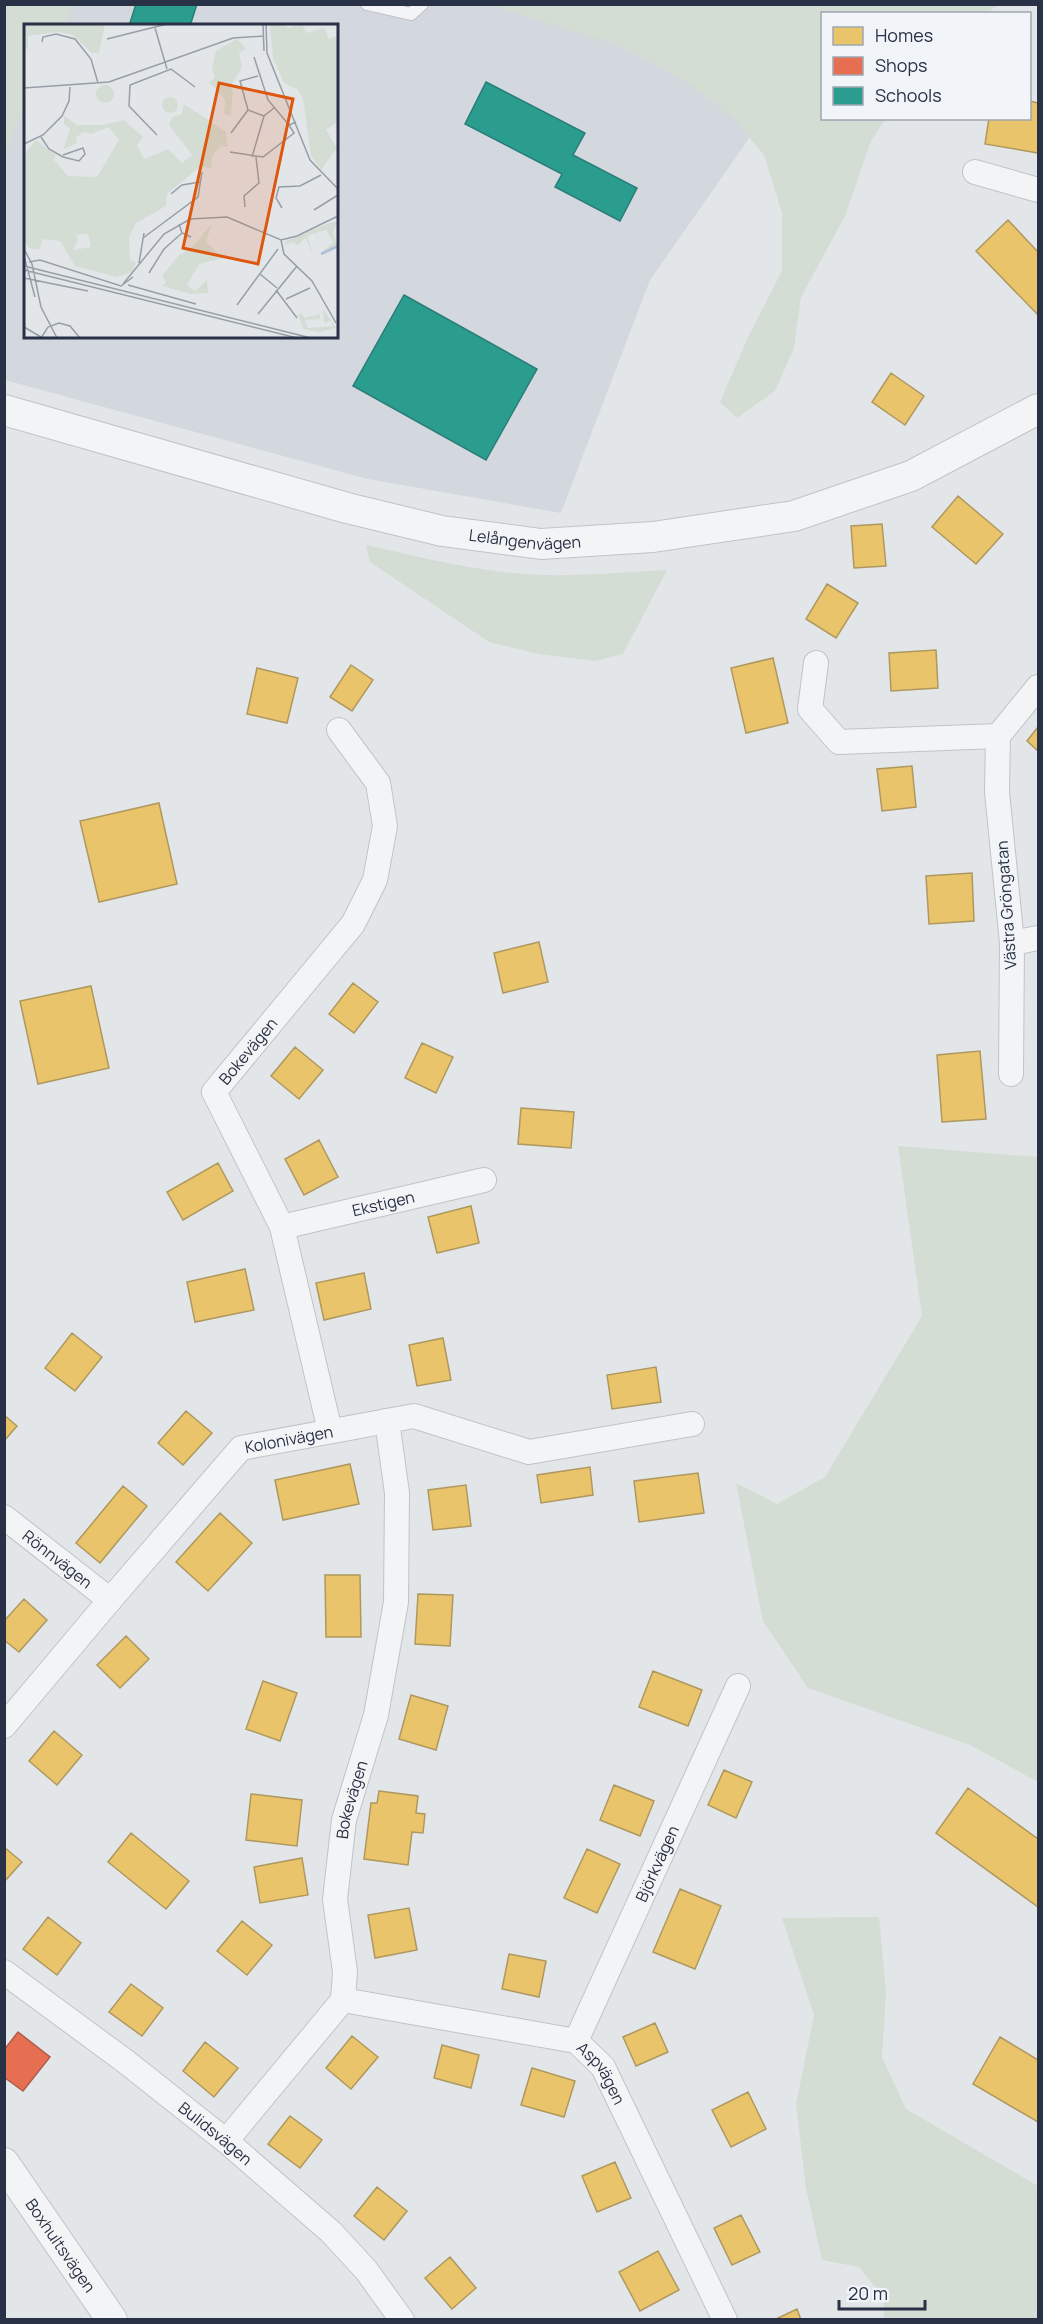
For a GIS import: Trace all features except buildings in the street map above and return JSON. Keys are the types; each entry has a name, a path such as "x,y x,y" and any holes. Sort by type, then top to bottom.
{"street":[{"path":"975,172 1038,190"},
{"name":"Lelångenvägen","path":"4,410 347,508 442,531 542,544 653,537 794,516 911,476 1038,409"},
{"path":"816,663 810,709 839,742 998,736 1038,687"},
{"name":"Bokevägen","path":"330,1431 282,1227 214,1092 353,924 375,880 386,826 378,783 339,730"},
{"name":"Västra Gröngatan","path":"998,736 997,792 1012,943 1011,1074"},
{"path":"1012,943 1038,938"},
{"name":"Ekstigen","path":"282,1227 484,1180"},
{"name":"Kolonivägen","path":"4,1726 241,1448 414,1416 529,1452 692,1424"},
{"name":"Bokevägen","path":"343,2000 345,1972 335,1899 344,1820 376,1715 396,1602 397,1493 387,1421"},
{"name":"Rönnvägen","path":"4,1517 110,1600"},
{"name":"Björkvägen","path":"576,2041 738,1686"},
{"name":"Bulidsvägen","path":"4,1972 125,2061 226,2141 331,2232 366,2270 402,2319"},
{"path":"226,2141 343,2000"},
{"name":"Aspvägen","path":"343,2000 576,2041 603,2067 725,2319"},
{"name":"Boxhultsvägen","path":"4,2163 105,2308 119,2319"}],"lane":[{"path":"368,4 411,14 422,4"}],"shaded area":[{"path":"5,4 74,5 64,24 24,24 24,109 5,152"},
{"path":"4,5 826,5 823,12 821,12 821,18 806,57 650,280 561,513 368,479 5,380"},
{"path":"497,5 998,5 988,12 821,12 821,120 884,120 871,141 845,216 801,297 794,348 775,391 737,418 720,402 749,335 782,271 782,213 764,155 732,117 682,79 619,46"},
{"path":"366,545 454,564 521,574 574,575 667,570 623,654 595,661 538,654 489,642 370,562"},
{"path":"898,1146 1038,1157 1038,1782 970,1745 808,1688 763,1621 736,1483 777,1504 825,1477 922,1316"},
{"path":"879,1917 886,1992 882,2057 906,2109 1038,2186 1038,2319 884,2319 884,2298 859,2267 822,2260 806,2188 796,2104 814,2015 782,1918"}]}
